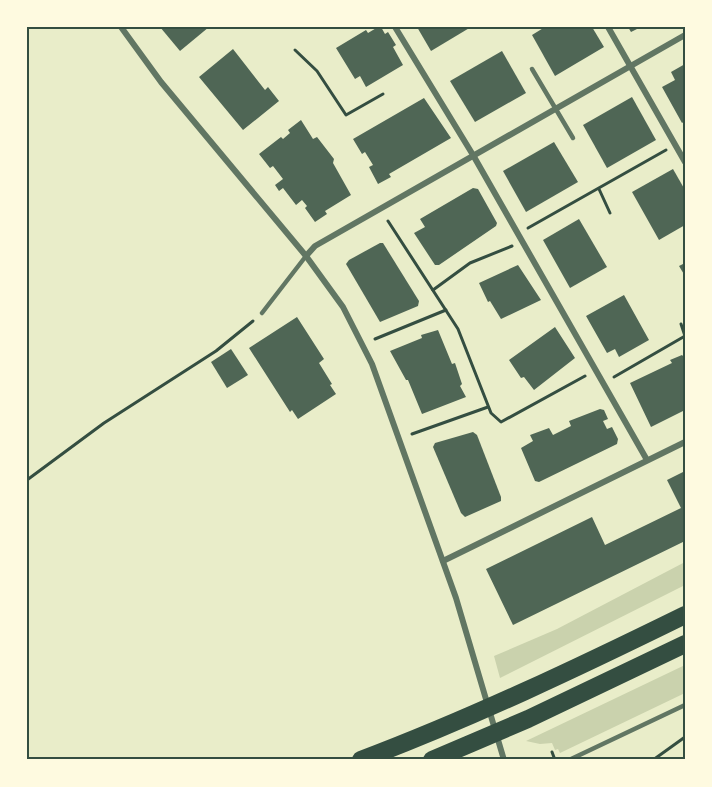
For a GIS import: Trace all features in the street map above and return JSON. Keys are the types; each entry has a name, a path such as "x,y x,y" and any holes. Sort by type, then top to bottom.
{"highway":[{"path":"361,760 518,694 685,615"},
{"path":"432,760 537,714 685,644"}],"street":[{"path":"120,27 161,82 306,256 342,307 372,363 443,561 504,760"},
{"path":"395,27 518,234 647,460"},
{"path":"608,27 685,162"},
{"path":"306,256 315,246 685,35"},
{"path":"443,561 685,442"}],"lane":[{"path":"532,69 573,138"},
{"path":"262,313 306,256"},
{"path":"569,760 685,705"}],"path":[{"path":"295,50 316,71 346,115 383,94"},
{"path":"518,234 675,145"},
{"path":"599,189 610,213"},
{"path":"388,221 458,329 488,407 501,422 596,370"},
{"path":"433,290 470,263 522,242"},
{"path":"375,339 446,310"},
{"path":"27,480 104,423 216,351 262,313"},
{"path":"603,383 685,336 681,324"},
{"path":"412,434 488,407"},
{"path":"653,760 685,737"},
{"path":"552,752 555,760"}],"green space":[{"path":"685,562 685,585 500,678 494,656 557,629"},
{"path":"685,665 685,693 560,753 558,749 555,750 552,743 540,744 526,741"}],"building":[{"path":"160,27 209,27 180,51"},
{"path":"381,27 385,34 388,32 396,45 393,47 403,65 366,87 360,76 355,79 336,48 366,30 368,33"},
{"path":"417,27 471,27 431,51"},
{"path":"545,27 592,27 604,47 555,76 532,35"},
{"path":"628,27 641,27 631,32"},
{"path":"233,49 265,90 268,87 279,101 243,130 199,77"},
{"path":"502,51 526,93 475,122 450,81"},
{"path":"685,64 685,121 682,123 662,87 675,80 671,72"},
{"path":"632,97 656,140 607,168 583,125"},
{"path":"424,98 451,138 389,174 391,177 378,184 369,167 373,165 365,152 362,154 353,139"},
{"path":"301,120 313,139 317,137 334,159 333,163 351,195 325,211 327,214 315,222 302,200 296,205 283,188 279,191 275,185 283,179 259,154 281,137 283,139 290,133 288,130"},
{"path":"554,142 578,182 526,212 503,171"},
{"path":"673,169 685,190 685,225 659,240 632,192"},
{"path":"473,188 478,189 497,223 496,226 439,265 435,265 414,233 425,227 420,219"},
{"path":"579,219 607,267 570,288 543,240"},
{"path":"383,243 419,301 418,306 380,322 346,264 349,260"},
{"path":"685,263 685,276 679,266"},
{"path":"518,265 541,300 501,319 490,301 488,302 479,283"},
{"path":"624,295 649,340 619,357 615,349 607,353 586,316"},
{"path":"297,317 324,359 319,363 336,394 298,419 292,410 290,412 249,348"},
{"path":"555,327 575,358 534,390 524,377 521,378 509,360"},
{"path":"438,330 452,364 455,363 462,384 460,386 466,397 422,414 408,380 390,351 422,338 421,335"},
{"path":"231,349 248,375 227,388 211,362"},
{"path":"682,355 685,358 685,410 651,427 630,383 672,363 670,360"},
{"path":"600,409 604,410 608,419 603,421 607,429 612,427 618,439 617,444 539,482 535,481 521,448 533,441 530,435 549,428 553,435 571,426 569,421"},
{"path":"473,432 477,435 501,501 465,517 461,513 433,447 435,443"},
{"path":"685,471 685,541 513,625 486,569 592,517 605,545 681,508 667,480"}]}
